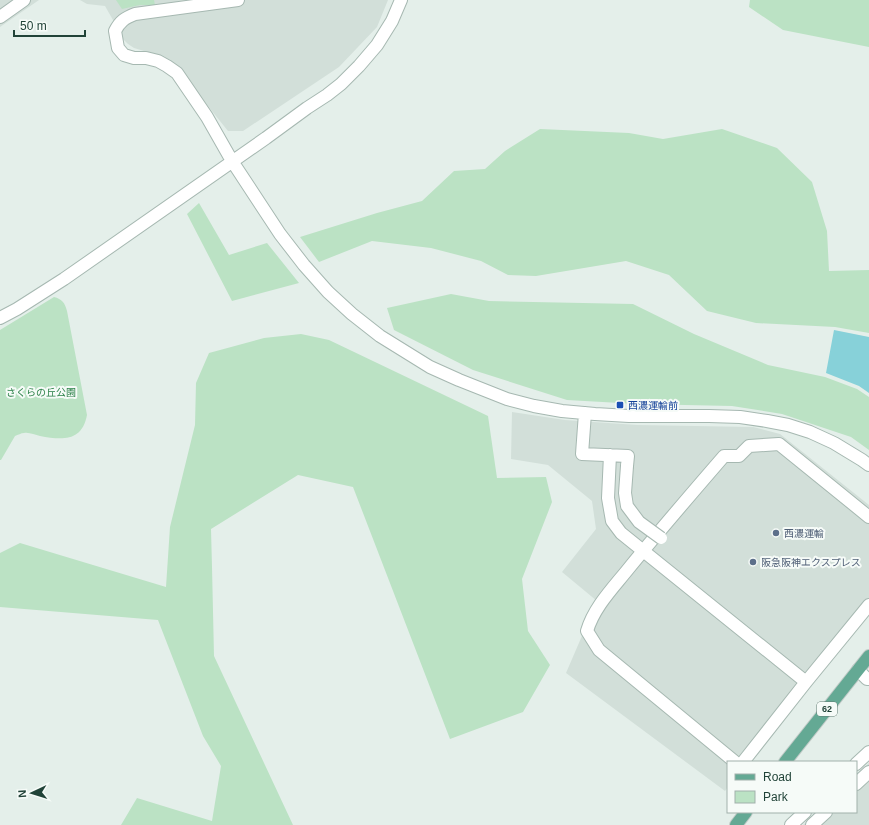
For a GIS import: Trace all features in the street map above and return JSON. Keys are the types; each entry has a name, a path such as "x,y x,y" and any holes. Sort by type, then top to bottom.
{"main road":[{"name":"62","path":"787,761 869,656"},
{"path":"736,825 745,813"}],"street":[{"path":"0,17 24,0"},
{"path":"238,0 135,14 127,17 121,21 115,31 118,48 124,55 134,58 146,58 158,61 177,73 207,117 232,161 280,234 304,265 328,292 352,314 380,336 430,367 507,399 534,406 585,413 629,416 709,416 767,421 788,425 810,432 834,443 869,465"},
{"path":"0,318 64,279 342,84 377,45 392,21 401,0"},
{"path":"585,413 582,454 628,456 625,493 627,506 639,522 661,538"},
{"path":"734,761 599,650 586,631 590,622 606,597 643,551 724,456 739,456 749,446 780,444 869,517"},
{"path":"610,455 608,498 612,521 621,533 806,682"},
{"path":"744,761 869,604"},
{"path":"858,670 867,679 869,679"},
{"path":"857,763 869,752"},
{"path":"857,783 869,772"},
{"path":"812,825 825,813"},
{"path":"791,825 803,816"}],"shaded area":[{"path":"0,0 39,0 0,27"},
{"path":"80,0 388,0 377,27 339,67 243,131 228,131 175,65 164,57 134,48 128,44 122,38 105,6 87,4"},
{"path":"512,412 565,420 637,425 753,427 780,434 869,505 869,611 749,761 727,761 727,788 725,791 566,673 597,601 562,572 596,529 592,501 548,465 511,459"},
{"path":"869,763 869,825 803,825 816,813 857,813 857,774"}],"green space":[{"path":"116,0 154,0 155,5 140,5 122,9"},
{"path":"750,0 869,0 869,47 783,30 749,7"},
{"path":"540,129 629,133 663,139 722,129 777,148 812,182 827,231 829,271 869,270 869,333 835,327 756,323 707,311 669,275 626,261 536,276 508,275 481,261 431,248 372,241 319,262 300,237 377,213 422,201 454,171 485,169 505,151"},
{"path":"199,203 229,255 267,243 299,283 232,301 187,214"},
{"path":"451,294 489,301 633,304 694,334 768,365 825,377 857,389 869,397 869,450 851,437 782,414 732,406 638,404 567,400 473,370 394,330 387,308"},
{"name":"さくらの丘公園","path":"54,297 63,302 67,311 87,415 81,430 76,435 70,437 56,438 30,433 22,433 15,436 0,460 0,330"},
{"path":"301,334 329,340 488,416 497,478 546,477 552,502 522,579 528,631 550,665 523,712 450,739 353,487 298,475 211,529 214,656 293,825 121,825 137,798 212,821 221,766 203,736 158,620 0,607 0,553 20,543 166,587 170,527 195,425 196,383 209,353 264,338"}],"water":[{"path":"834,330 869,337 869,393 859,386 826,373"}],"place":[{"name":"西濃運輸前","path":"620,405"},
{"name":"西濃運輸","path":"776,533"},
{"name":"阪急阪神エクスプレス","path":"753,562"}]}
